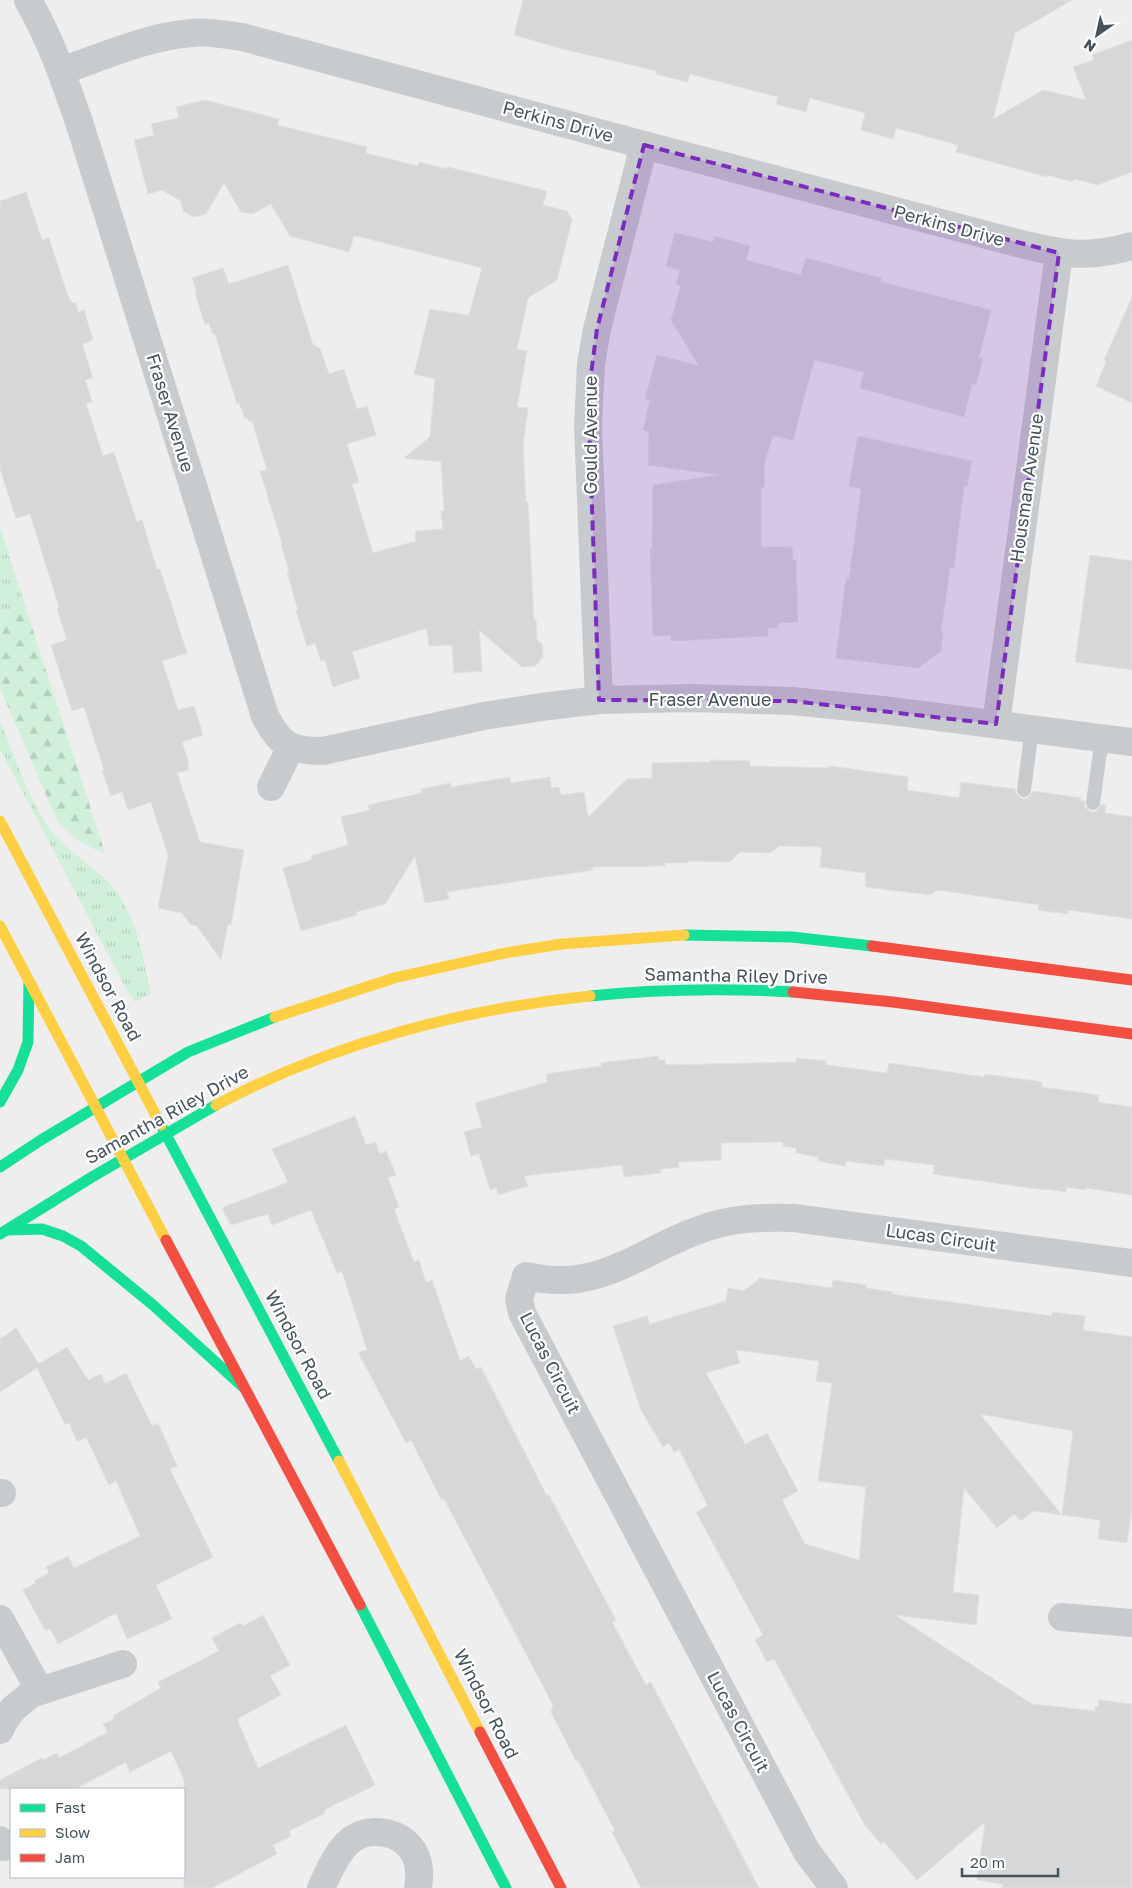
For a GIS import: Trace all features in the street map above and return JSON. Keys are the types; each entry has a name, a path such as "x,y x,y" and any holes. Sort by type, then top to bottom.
{"main road":[{"name":"Windsor Road","path":"0,821 464,1699 561,1888"},
{"path":"0,926 373,1629 506,1888"},
{"path":"0,1167 188,1052 294,1011 394,978 505,953 562,944 677,935 792,937 1132,980"},
{"path":"0,1102 18,1070 28,1042 29,981"},
{"name":"Samantha Riley Drive","path":"3,1233 81,1183 166,1133 231,1096 287,1071 350,1048 407,1031 476,1014 528,1004 656,990 768,990 822,994 1132,1034"},
{"path":"3,1233 27,1228 41,1229 66,1237 167,1318 246,1389"}],"street":[{"path":"28,0 39,18 62,71"},
{"name":"Perkins Drive","path":"62,71 116,50 172,35 194,32 242,37 644,145 1059,253 1092,255 1132,246"},
{"name":"Fraser Avenue","path":"62,71 265,716 275,734 292,747 305,751 322,751 484,716 599,700 691,698 792,700 892,710 1132,742"},
{"name":"Gould Avenue","path":"599,700 588,426 591,364 644,145"},
{"name":"Housman Avenue","path":"996,724 1059,253"},
{"path":"271,787 292,747"},
{"name":"Lucas Circuit","path":"834,1888 807,1852 522,1312 519,1299 526,1276 559,1281 582,1280 604,1274 700,1229 722,1222 769,1217 794,1218 1132,1263"},
{"path":"1062,1617 1132,1623"},
{"path":"0,1619 40,1691"},
{"path":"0,1730 8,1715 21,1700 31,1694 123,1664"},
{"path":"321,1888 342,1849 351,1840 363,1834 376,1832 389,1834 402,1840 412,1851 418,1864 420,1880 418,1888"}],"lane":[{"path":"1024,790 1032,729"},
{"path":"1093,802 1102,738"}],"highlighted area":[{"path":"644,145 1059,253 996,724 792,701 599,700 588,397 597,329"}],"green space":[{"path":"0,527 24,602 0,618"},
{"path":"24,602 105,853 79,840 57,820 0,688 0,618"},
{"path":"0,721 27,787 47,825 66,846 103,877 123,902 141,946 151,994 135,1002 128,992 0,749"}],"building":[{"path":"523,0 1072,0 1015,33 993,119 1043,90 1086,100 1073,67 1094,60 1092,55 1132,40 1132,172 1098,185 1074,179 1073,182 1047,175 1047,177 956,152 958,145 896,128 893,139 861,130 865,113 810,98 806,112 776,104 778,97 690,74 687,82 656,74 657,71 563,49 514,35"},
{"path":"205,100 279,119 277,125 367,147 366,153 418,166 419,162 447,169 448,167 547,191 543,205 567,211 572,220 557,280 528,298 517,349 527,351 517,407 528,408 523,446 526,502 528,502 534,621 536,620 537,640 542,644 543,657 535,666 522,667 479,630 482,671 454,673 452,645 429,646 427,628 352,652 360,678 333,687 325,660 321,661 315,643 307,646 296,611 298,610 287,572 289,571 282,544 260,471 267,470 252,421 249,422 248,418 245,419 239,403 237,404 215,334 213,334 209,323 205,325 192,278 223,268 229,284 288,265 313,345 320,348 329,374 344,369 357,409 367,406 376,435 347,444 359,482 352,484 373,553 416,541 415,531 443,529 441,511 444,511 441,462 404,458 430,437 435,379 414,374 430,309 469,315 482,268 361,237 354,236 349,252 290,236 271,204 252,214 241,212 224,183 206,214 194,217 183,211 181,201 162,190 148,194 134,140 154,135 151,124 179,118 176,107"},
{"path":"26,192 42,240 49,238 67,293 72,303 75,302 78,312 84,310 93,340 82,344 93,378 85,380 92,402 86,404 103,456 114,452 137,522 142,520 157,570 160,569 187,653 162,661 178,710 194,706 203,735 182,742 189,770 177,773 200,842 244,850 231,925 228,924 221,960 197,926 190,924 182,913 158,908 168,855 151,802 128,810 122,792 111,796 84,707 72,711 51,645 67,640 57,608 59,607 30,514 16,518 0,469 0,201"},
{"path":"675,233 713,242 714,236 750,246 746,260 801,275 806,258 881,278 881,282 991,310 979,357 983,358 976,385 972,384 964,417 860,388 864,372 814,360 793,440 773,436 765,460 764,488 761,487 761,547 792,547 793,560 796,560 798,622 778,623 778,628 768,628 768,636 671,641 671,635 653,636 650,548 652,548 653,485 719,475 648,465 649,432 643,430 650,400 645,399 657,355 699,366 671,320 681,286 676,284 680,270 666,266"},
{"path":"1132,297 1132,403 1096,386 1106,362 1104,360"},
{"path":"858,436 972,461 967,486 964,486 954,568 950,567 941,632 943,632 941,651 918,668 836,658 846,579 849,579 861,489 849,486"},
{"path":"1090,555 1132,561 1132,670 1075,662"},
{"path":"710,760 750,761 750,766 829,768 829,766 908,777 907,790 959,798 961,782 1015,789 1016,794 1022,799 1028,798 1033,791 1081,798 1081,801 1084,801 1085,807 1091,812 1097,811 1102,804 1106,805 1105,813 1132,817 1132,919 1068,910 1068,914 1038,910 1039,905 937,890 931,895 865,887 866,873 820,867 822,847 779,846 770,853 740,852 730,862 688,861 688,863 664,863 665,866 592,867 593,870 447,892 449,899 425,903 415,856 385,904 356,912 357,915 301,931 283,868 312,860 311,856 348,845 341,817 370,810 368,805 422,793 421,789 450,783 451,787 510,777 511,783 550,777 551,788 559,787 561,795 584,792 588,817 627,779 652,778 652,763 710,762"},
{"path":"659,1056 659,1060 665,1060 666,1065 796,1062 797,1058 826,1061 826,1065 887,1073 889,1063 984,1077 985,1074 1042,1082 1042,1087 1099,1095 1098,1102 1132,1107 1132,1195 1086,1188 1086,1190 1066,1187 1066,1192 1044,1190 933,1174 934,1165 885,1159 884,1166 846,1161 845,1166 818,1161 818,1157 796,1153 796,1148 783,1146 783,1142 721,1143 721,1160 678,1162 679,1167 661,1169 661,1173 624,1177 622,1165 524,1176 528,1186 498,1195 497,1188 490,1190 479,1154 471,1156 464,1132 482,1127 475,1103 547,1082 546,1074 601,1066 601,1063"},
{"path":"355,1116 366,1145 375,1142 380,1154 386,1151 396,1175 388,1178 399,1207 394,1209 414,1262 419,1260 426,1282 432,1280 460,1361 469,1356 476,1369 481,1367 547,1496 549,1495 616,1620 612,1622 646,1685 651,1682 759,1888 641,1888 612,1832 615,1831 551,1712 553,1705 513,1629 444,1499 441,1499 411,1440 406,1443 358,1352 367,1350 342,1271 337,1273 311,1210 272,1225 268,1214 231,1225 222,1208 288,1182 272,1149"},
{"path":"760,1278 832,1288 833,1280 866,1285 866,1288 893,1292 892,1294 1052,1316 1052,1312 1085,1316 1083,1330 1132,1337 1132,1509 1127,1543 1098,1539 1100,1520 1062,1515 1033,1511 1021,1521 1014,1514 997,1528 964,1488 953,1592 979,1595 976,1625 895,1615 1032,1704 1095,1711 1095,1706 1098,1707 1099,1700 1132,1704 1132,1888 1002,1888 1003,1884 977,1880 985,1822 917,1880 884,1842 881,1844 864,1824 774,1659 767,1662 755,1640 763,1635 696,1512 708,1506 679,1449 674,1452 669,1443 663,1447 641,1410 613,1326 647,1316 650,1324 726,1301 728,1288 744,1291","holes":["736,1350 819,1361 816,1381 832,1383 818,1481 866,1487 859,1560 805,1544 782,1500 798,1491 767,1433 745,1444 706,1373 740,1363","980,1414 1073,1431 1062,1515"]},
{"path":"16,1328 39,1364 67,1347 88,1380 101,1374 105,1384 126,1373 152,1426 158,1423 177,1466 170,1469 213,1557 156,1585 172,1619 127,1639 116,1613 58,1644 50,1628 45,1630 23,1590 36,1583 34,1581 49,1573 46,1567 68,1556 74,1568 140,1536 116,1481 109,1485 86,1437 77,1442 69,1423 65,1424 37,1368 0,1392 0,1339"},
{"path":"263,1615 290,1665 270,1676 281,1695 237,1719 258,1768 346,1725 375,1785 324,1810 325,1813 289,1831 291,1836 273,1845 277,1854 212,1888 184,1888 185,1788 184,1780 171,1751 130,1772 126,1762 77,1788 0,1789 0,1780 42,1758 43,1760 57,1753 59,1758 108,1732 103,1724 114,1719 113,1716 161,1688 158,1682 219,1651 212,1638 240,1623 243,1626"}],"traffic: fast":[{"path":"684,935 792,937 872,946"},
{"path":"0,1102 18,1070 28,1042 29,981"},
{"path":"590,996 691,990 793,992"},
{"path":"0,1167 41,1140 188,1052 275,1017"},
{"path":"0,1234 92,1177 216,1105"},
{"path":"161,1125 339,1461"},
{"path":"8,1230 42,1229 63,1236 81,1246 153,1305 243,1387"},
{"path":"360,1605 506,1888"}],"traffic: slow":[{"path":"0,821 161,1125"},
{"path":"0,926 166,1240"},
{"path":"275,1017 394,978 505,953 562,944 684,935"},
{"path":"216,1105 260,1083 305,1064 351,1047 398,1033 445,1020 493,1010 590,996"},
{"path":"339,1461 480,1732"}],"traffic: jam":[{"path":"872,946 1132,980"},
{"path":"793,992 893,1002 1132,1034"},
{"path":"166,1240 360,1605"},
{"path":"480,1732 561,1888"}]}
